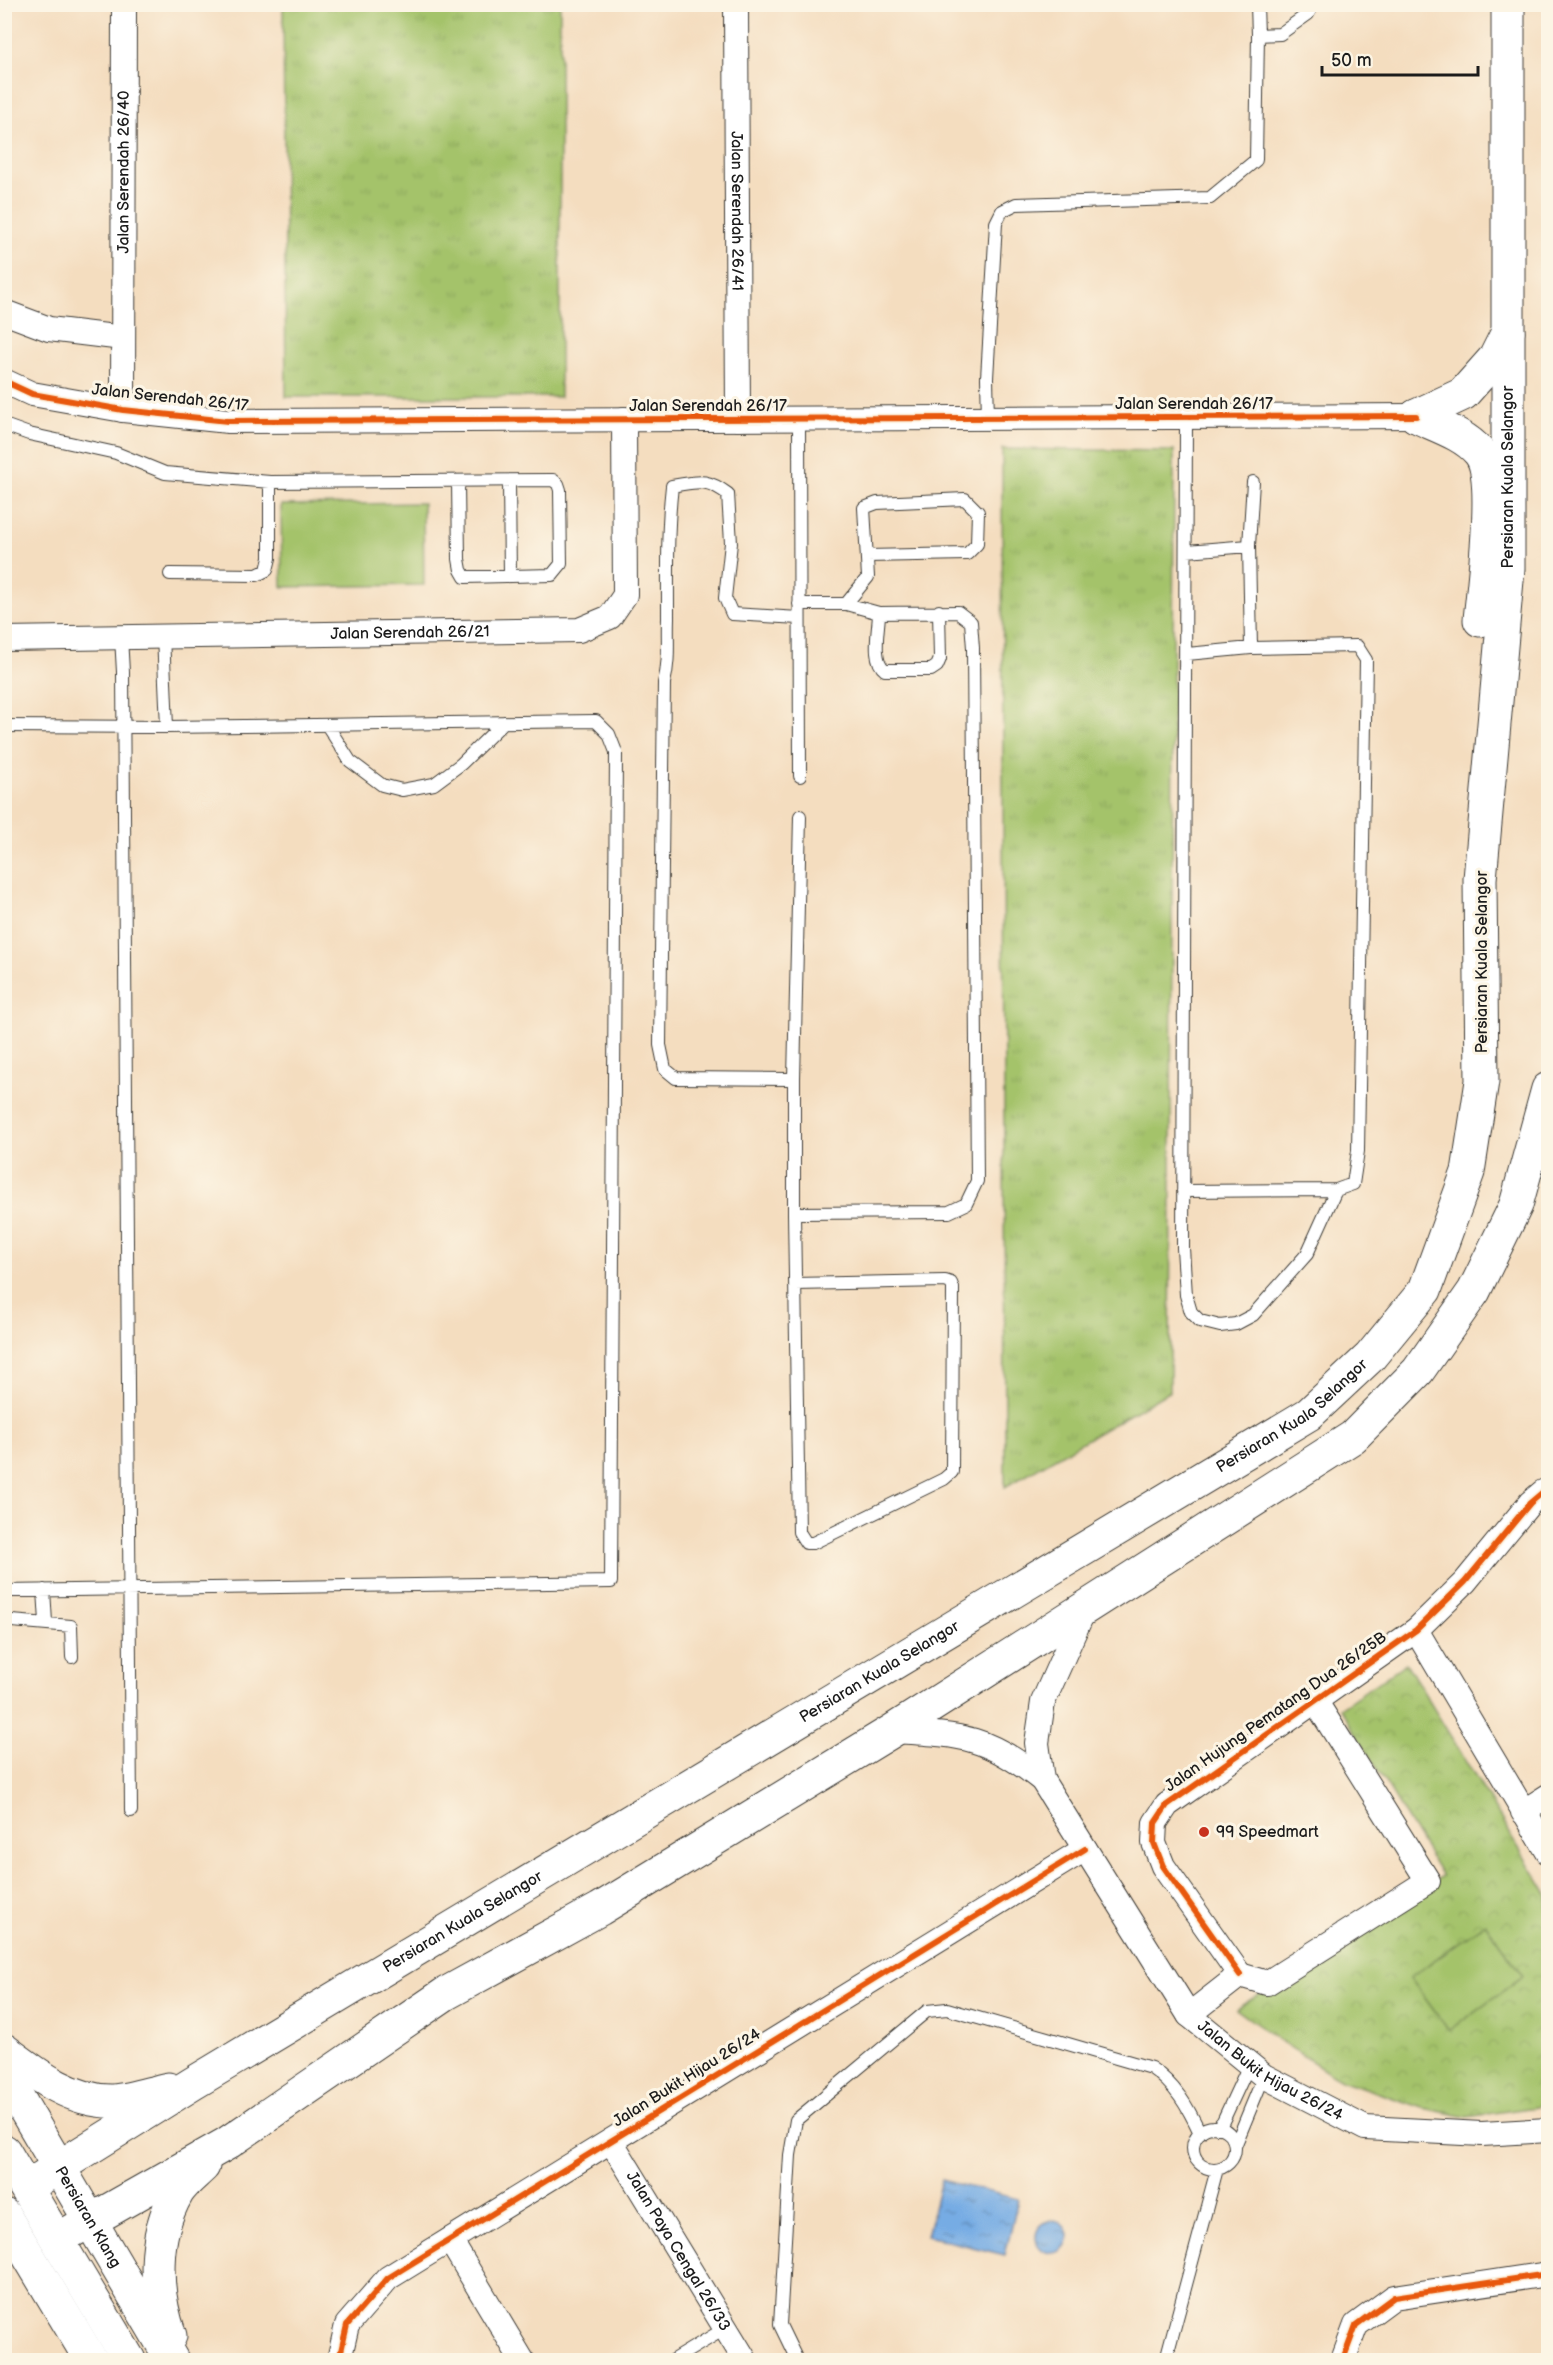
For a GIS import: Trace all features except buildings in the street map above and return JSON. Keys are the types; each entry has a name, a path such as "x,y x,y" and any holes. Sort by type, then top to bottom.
{"main road":[{"name":"Persiaran Kuala Selangor","path":"27,2187 192,2084 1309,1414 1370,1357 1425,1290 1468,1172 1482,1081 1480,879 1508,568 1510,329 1508,4"},
{"path":"1416,416 1463,394 1495,358 1510,329"},
{"path":"1416,416 1468,441 1482,454 1488,479 1489,516 1473,701 1480,879"},
{"path":"58,2239 226,2144 445,1994 600,1909 892,1731 1353,1437 1418,1371 1474,1290 1516,1205 1548,1089"},
{"path":"4,2050 40,2077 78,2096 113,2101 192,2084"},
{"name":"Persiaran Klang","path":"4,2074 172,2361"},
{"path":"177,2361 162,2312 157,2270 162,2233 178,2191 226,2144"},
{"path":"4,2151 129,2361"},
{"path":"4,2215 91,2361"}],"street":[{"name":"Jalan Serendah 26/40","path":"123,410 124,4"},
{"name":"Jalan Serendah 26/41","path":"736,4 738,419"},
{"path":"4,312 49,329 123,339"},
{"name":"Jalan Serendah 26/17","path":"4,381 32,393 123,410 228,421 1416,416"},
{"name":"Jalan Serendah 26/21","path":"4,639 579,630 610,617 625,595 624,419"},
{"name":"Jalan Hujung Pematang Dua 26/25B","path":"1240,1975 1163,1866 1154,1843 1155,1823 1167,1805 1416,1630 1465,1582 1530,1503 1548,1490"},
{"path":"1042,1780 1037,1743 1043,1702 1085,1608"},
{"path":"1416,1630 1548,1852"},
{"path":"1189,2014 1240,1975 1266,1983 1428,1881 1316,1702"},
{"path":"892,1731 953,1735 988,1744 1014,1759 1042,1780"},
{"name":"Jalan Bukit Hijau 26/24","path":"1042,1780 1189,2014 1257,2071 1365,2128 1482,2134 1548,2130"},
{"path":"1523,1812 1548,1796"},
{"name":"Jalan Bukit Hijau 26/24","path":"339,2361 347,2325 388,2278 1085,1850"},
{"name":"Jalan Paya Cengal 26/33","path":"610,2141 744,2361"},
{"path":"450,2240 522,2361"},
{"path":"1343,2361 1356,2325 1394,2297 1548,2274"}],"lane":[{"path":"988,418 987,378 996,223 1002,211 1016,204 1210,198 1256,160 1257,4"},
{"path":"1258,35 1280,34 1308,14 1314,4"},
{"path":"1186,417 1187,654 1183,1248 1186,1295 1191,1311 1200,1321 1220,1326 1236,1324 1252,1315 1307,1254 1318,1235 1336,1190"},
{"path":"799,419 800,776"},
{"path":"4,425 29,435 116,453 165,473 270,482 553,480 558,484 560,490 561,564 552,575 465,577 459,559 458,481"},
{"path":"509,481 510,576"},
{"path":"170,574 256,575 267,570 270,558 270,482"},
{"path":"794,1079 676,1078 665,1068 660,1045 664,683 669,662 668,523 672,486 695,482 712,483 728,494 731,543 725,598 732,614 799,618"},
{"path":"1251,648 1249,546 1253,482"},
{"path":"846,604 868,577 864,508 877,503 965,499 978,512 978,544 967,554 867,556"},
{"path":"1187,551 1249,546"},
{"path":"794,1213 949,1212 966,1204 977,1181 971,622 958,612 879,613 846,604 799,604"},
{"path":"879,613 878,658 880,666 885,669 931,669 937,666 940,659 939,611"},
{"path":"163,636 167,727"},
{"path":"121,637 131,1811"},
{"path":"1183,1191 1336,1190 1353,1184 1358,1151 1366,660 1358,646 1251,648 1187,654"},
{"path":"4,726 167,727 596,721 609,734 616,752 611,1582 4,1591"},
{"path":"327,725 350,761 382,785 402,790 434,784 461,764 504,722"},
{"path":"795,1284 945,1281 951,1282 953,1288 952,1472 944,1479 813,1543 806,1543 799,1532 795,1284 794,1213 794,1079 800,816"},
{"path":"44,1590 46,1622"},
{"path":"12,1621 46,1622 71,1626 72,1657"},
{"path":"797,2361 780,2325 790,2156 796,2120 927,2012 947,2009 1150,2068 1166,2078 1200,2133"},
{"path":"1216,2128 1257,2071"},
{"path":"1234,2146 1232,2138 1225,2131 1208,2128 1195,2140 1193,2149 1200,2164 1208,2169 1225,2166 1232,2159 1257,2071"},
{"path":"1166,2358 1217,2169"},
{"path":"673,2361 726,2328"}],"green space":[{"path":"283,5 560,5 560,397 286,397"},
{"path":"1002,449 1174,451 1170,1391 1005,1487"},
{"path":"423,503 424,585 282,587 281,505"},
{"path":"1406,1663 1548,1896 1548,2102 1536,2107 1467,2117 1422,2108 1341,2080 1280,2041 1236,2009 1442,1876 1340,1708"},
{"path":"1485,1923 1523,1976 1449,2031 1410,1978"}],"water":[{"path":"941,2180 1018,2199 1005,2255 927,2236"},
{"path":"1052,2221 1063,2226 1068,2237 1063,2248 1052,2253 1041,2248 1036,2237 1041,2226"}],"cycle path":[{"path":"4,381 32,394 123,410 228,421 1416,416"},
{"path":"1240,1975 1163,1866 1154,1843 1155,1823 1167,1805 1416,1630 1465,1582 1530,1503 1548,1490"},
{"path":"339,2360 347,2325 388,2278 1085,1849"},
{"path":"1343,2360 1356,2325 1394,2297 1548,2274"}],"place":[{"name":"99 Speedmart","path":"1204,1832"}]}
